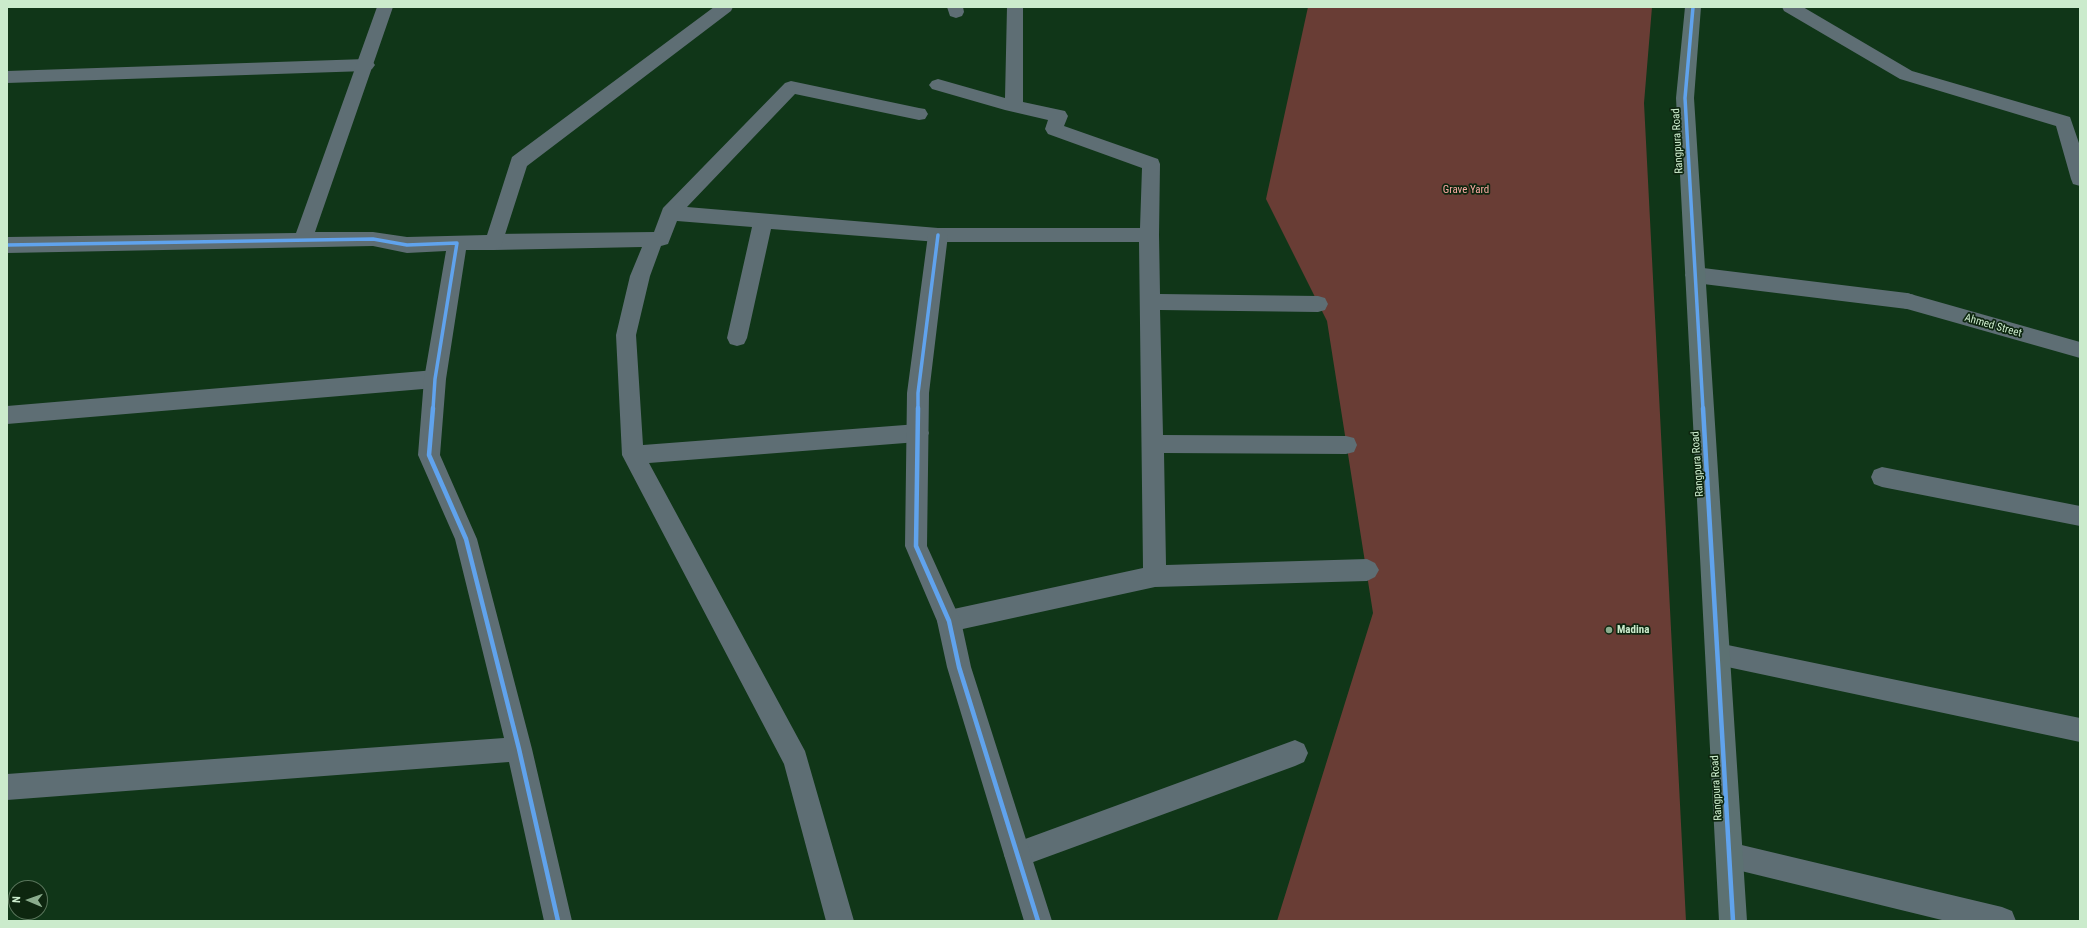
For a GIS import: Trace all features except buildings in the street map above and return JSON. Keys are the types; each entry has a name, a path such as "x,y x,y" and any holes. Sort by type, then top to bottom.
{"street":[{"path":"303,239 366,65 385,7"},
{"path":"494,242 519,162 725,7"},
{"path":"1014,106 1015,7"},
{"name":"Rangpura Road","path":"1692,7 1685,98 1733,921"},
{"path":"1790,7 1906,75 2064,122 2080,179"},
{"path":"7,77 366,65"},
{"path":"938,85 1014,106 1059,116 1054,129 1151,164 1149,235 1155,576"},
{"path":"7,245 303,239 373,239 408,245 661,239 670,213 791,87 919,114"},
{"path":"670,213 938,235 1149,235"},
{"path":"737,338 764,221"},
{"path":"938,235 918,393 916,546 949,621 958,667 1038,921"},
{"path":"654,240 640,276 626,335 633,455 796,760 840,921"},
{"path":"457,243 435,379 429,454 466,539 520,749 558,921"},
{"name":"Ahmed Street","path":"1695,275 1906,301 2080,350"},
{"path":"1150,302 1318,304"},
{"path":"7,415 435,379"},
{"path":"633,455 918,433"},
{"path":"1153,444 1346,445"},
{"path":"1882,477 2080,516"},
{"path":"949,621 1155,576 1366,570"},
{"path":"1718,654 2080,730"},
{"path":"7,787 520,749"},
{"path":"1017,855 1296,753"},
{"path":"1729,855 2002,921"}],"green space":[{"name":"Grave Yard","path":"1308,7 1652,7 1644,103 1686,921 1277,921 1373,613 1327,321 1266,199"}],"cycle path":[{"path":"1693,7 1685,98 1733,921"},
{"path":"938,235 918,393 916,546 949,621 959,667 1038,921"},
{"path":"7,245 373,239 407,245 457,243 435,379 429,455 466,539 519,749 558,921"}],"place":[{"name":"Madina","path":"1609,630"}]}
